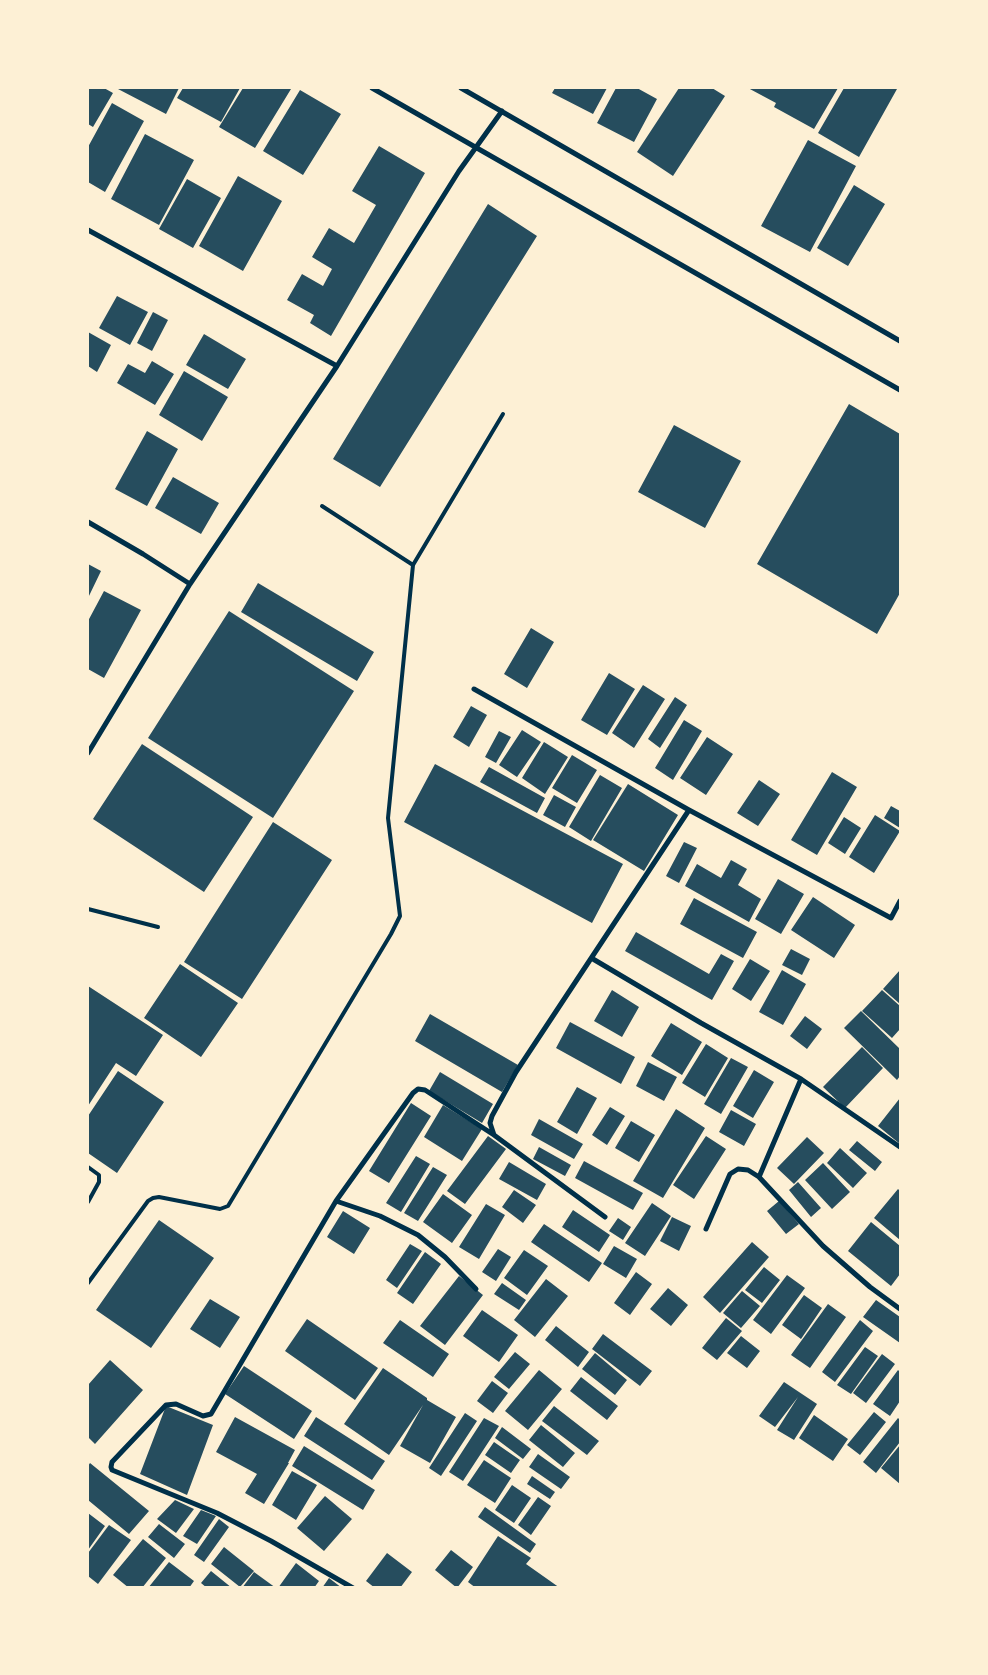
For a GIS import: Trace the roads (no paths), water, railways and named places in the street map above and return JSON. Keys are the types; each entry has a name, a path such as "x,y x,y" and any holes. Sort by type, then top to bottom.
{"street":[{"path":"372,88 900,390"},
{"path":"461,88 900,340"},
{"path":"88,754 190,584 337,366 476,146 502,111"},
{"path":"88,230 337,366"},
{"path":"88,522 190,584"},
{"path":"474,689 689,810 891,918 900,901"},
{"path":"494,1135 490,1123 492,1116 516,1072 593,959 689,810"},
{"path":"593,959 801,1079 900,1147"},
{"path":"758,1176 801,1079"},
{"path":"353,1588 271,1541 217,1513 112,1470 112,1462 166,1405 176,1404 203,1416 212,1414 336,1202 418,1089 424,1090 494,1135 605,1217"},
{"path":"706,1229 730,1174 742,1168 758,1176 823,1246 870,1287 900,1309"},
{"path":"336,1202 380,1216 418,1235 444,1257 476,1289"}],"lane":[{"path":"88,1283 148,1201 153,1198 160,1197 220,1209 228,1206 400,916 388,818 413,565 503,414"},
{"path":"322,506 413,565"},
{"path":"88,909 158,927"},
{"path":"88,1166 99,1175 99,1182 88,1202"}]}
